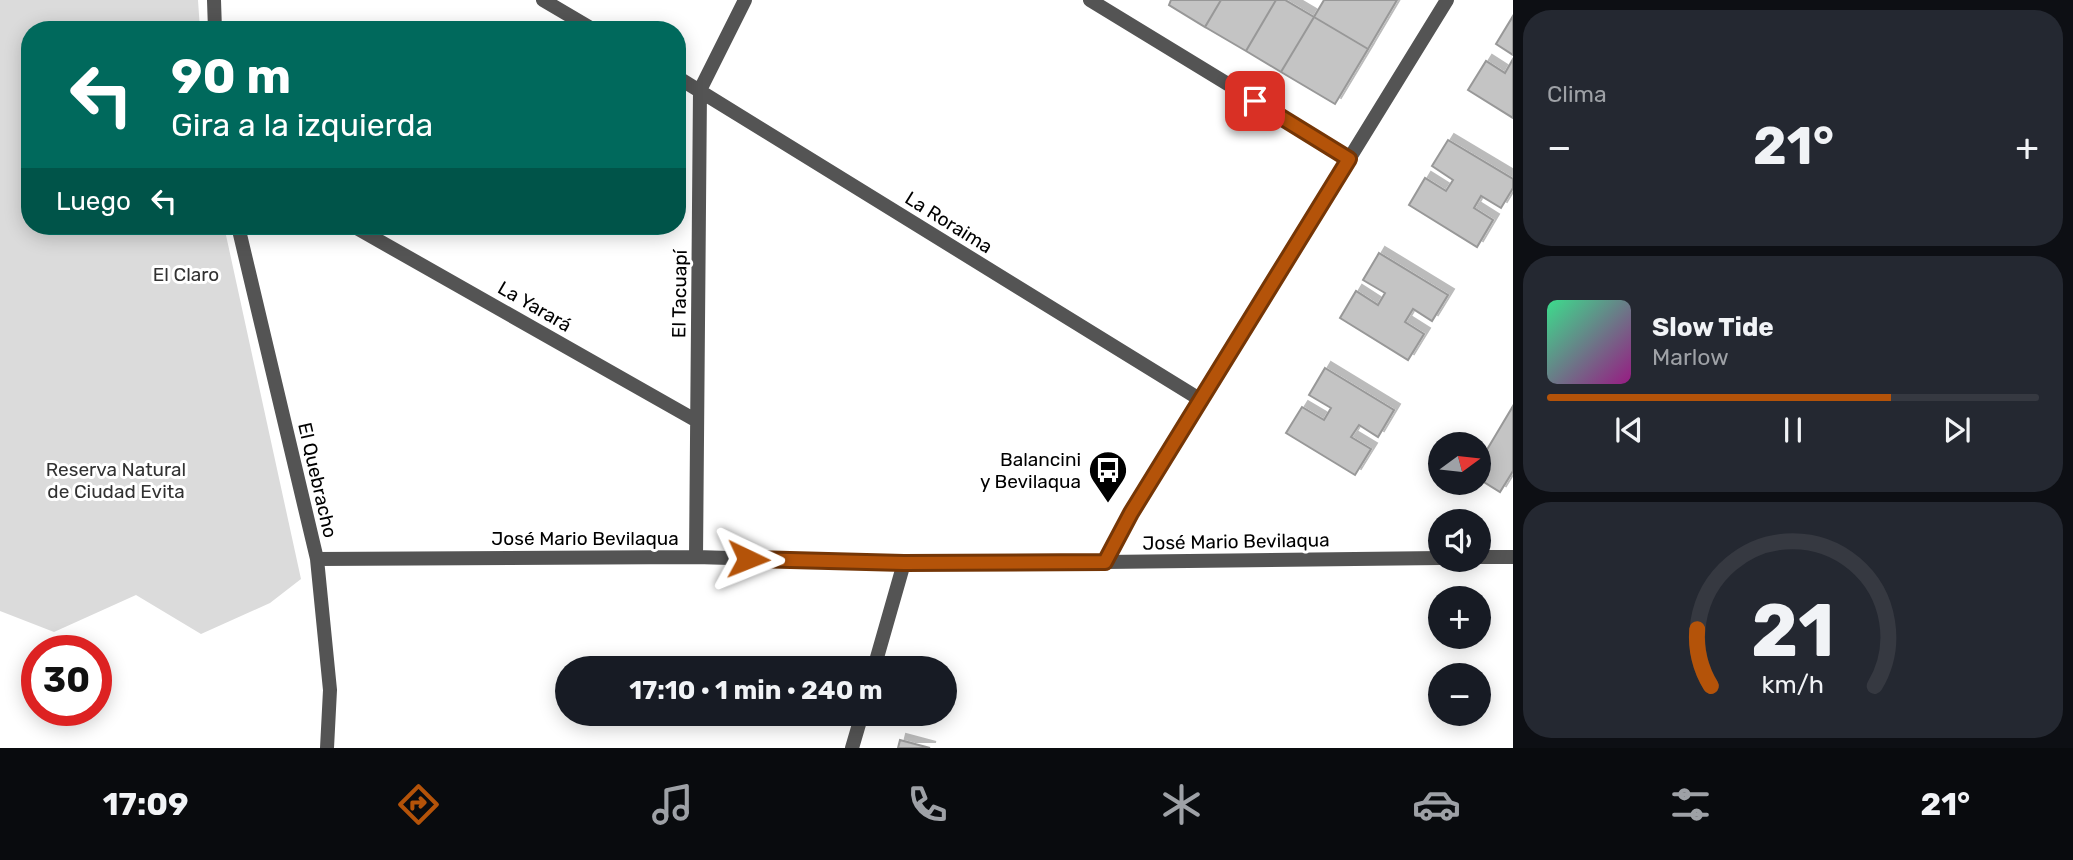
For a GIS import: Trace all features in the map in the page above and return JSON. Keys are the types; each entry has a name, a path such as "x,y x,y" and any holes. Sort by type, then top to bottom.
{"street":[{"path":"214,0 215,21"},
{"path":"542,0 578,21"},
{"name":"El Tacuapí","path":"696,557 700,90 745,0"},
{"path":"1090,0 1349,159"},
{"path":"1105,562 1131,513 1447,0"},
{"name":"La Roraima","path":"686,82 1201,400"},
{"name":"El Quebracho","path":"240,235 317,559 330,690 327,748"},
{"name":"La Yarará","path":"369,235 697,421"},
{"name":"José Mario Bevilaqua","path":"317,559 696,557 904,563 1428,558"},
{"path":"1491,557 1513,557"},
{"path":"877,656 904,563"},
{"path":"852,748 858,726"}],"green space":[{"name":"Reserva Natural de Ciudad Evita","path":"0,0 198,0 199,21 21,21 21,235 226,235 301,579 270,603 201,634 136,595 54,632 0,611"}],"building":[{"path":"1171,0 1221,0 1205,27 1169,5"},
{"path":"1221,0 1276,0 1246,51 1205,27"},
{"path":"1276,0 1285,0 1314,17 1281,72 1246,51"},
{"path":"1324,0 1397,0 1368,49 1314,17"},
{"path":"1513,16 1513,55 1496,44"},
{"path":"1314,17 1368,49 1335,104 1281,72"},
{"path":"1513,59 1513,118 1468,90 1486,61 1505,73"},
{"path":"1448,140 1513,179 1513,188 1501,208 1481,196 1474,208 1493,220 1477,247 1409,205 1425,178 1446,191 1453,180 1432,166"},
{"path":"1379,253 1448,295 1432,321 1413,309 1405,322 1424,334 1408,360 1340,318 1356,291 1378,305 1385,293 1363,280"},
{"path":"1325,368 1394,410 1378,437 1359,425 1351,437 1371,449 1355,475 1286,433 1302,407 1324,420 1331,408 1309,395"},
{"path":"1513,406 1513,471 1500,492 1491,486 1491,443"},
{"path":"900,740 930,748 898,748"}],"place":[{"name":"Balancini y Bevilaqua","path":"1108,504"}],"route":[{"path":"748,559 904,563 1105,562 1131,513 1349,159 1255,101"}],"park label":[{"name":"El Claro","path":"186,274"}]}
